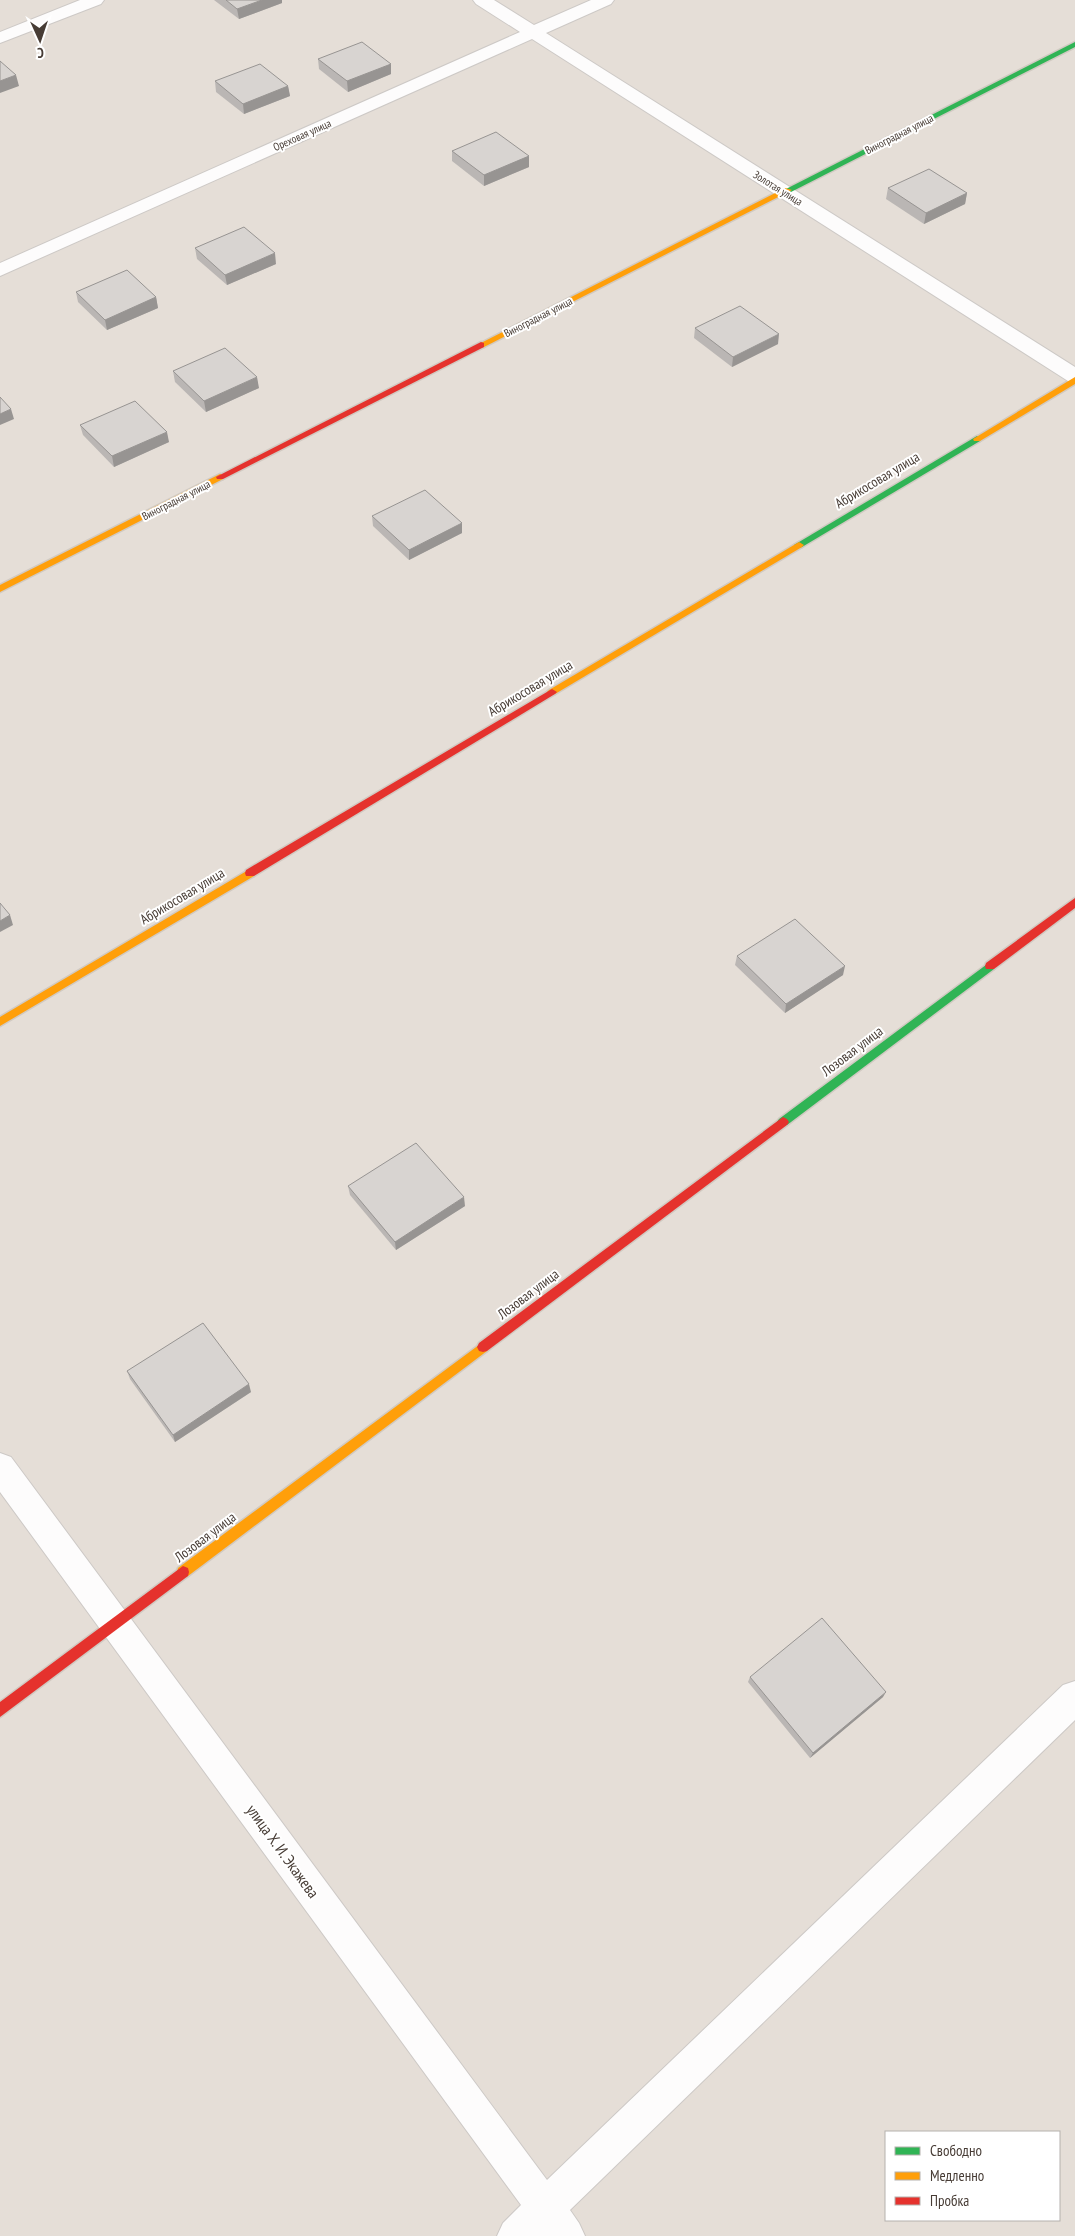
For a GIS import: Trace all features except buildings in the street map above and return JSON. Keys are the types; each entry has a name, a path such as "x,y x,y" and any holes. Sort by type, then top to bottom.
{"street":[{"path":"0,38 95,0"},
{"name":"Золотая улица","path":"482,0 1075,376"},
{"name":"Ореховая улица","path":"0,270 605,0"},
{"name":"Виноградная улица","path":"0,589 1075,44"},
{"name":"Абрикосовая улица","path":"0,1022 1075,380"},
{"name":"Лозовая улица","path":"0,1710 1075,902"},
{"name":"улица Х. И. Экажева","path":"0,1467 566,2236"},
{"path":"516,2236 1075,1696"}],"shaded area":[{"path":"0,0 1075,0 1075,2236 0,2236"}],"traffic: fast":[{"path":"788,190 1075,44"},
{"path":"799,545 977,439"},
{"path":"783,1122 990,966"}],"traffic: slow":[{"path":"481,345 788,190"},
{"path":"977,439 1075,380"},
{"path":"0,589 220,477"},
{"path":"552,692 799,545"},
{"path":"0,1022 250,873"},
{"path":"183,1572 483,1347"}],"traffic: jam":[{"path":"220,477 481,345"},
{"path":"250,873 552,692"},
{"path":"990,966 1075,902"},
{"path":"483,1347 783,1122"},
{"path":"0,1710 183,1572"}]}
